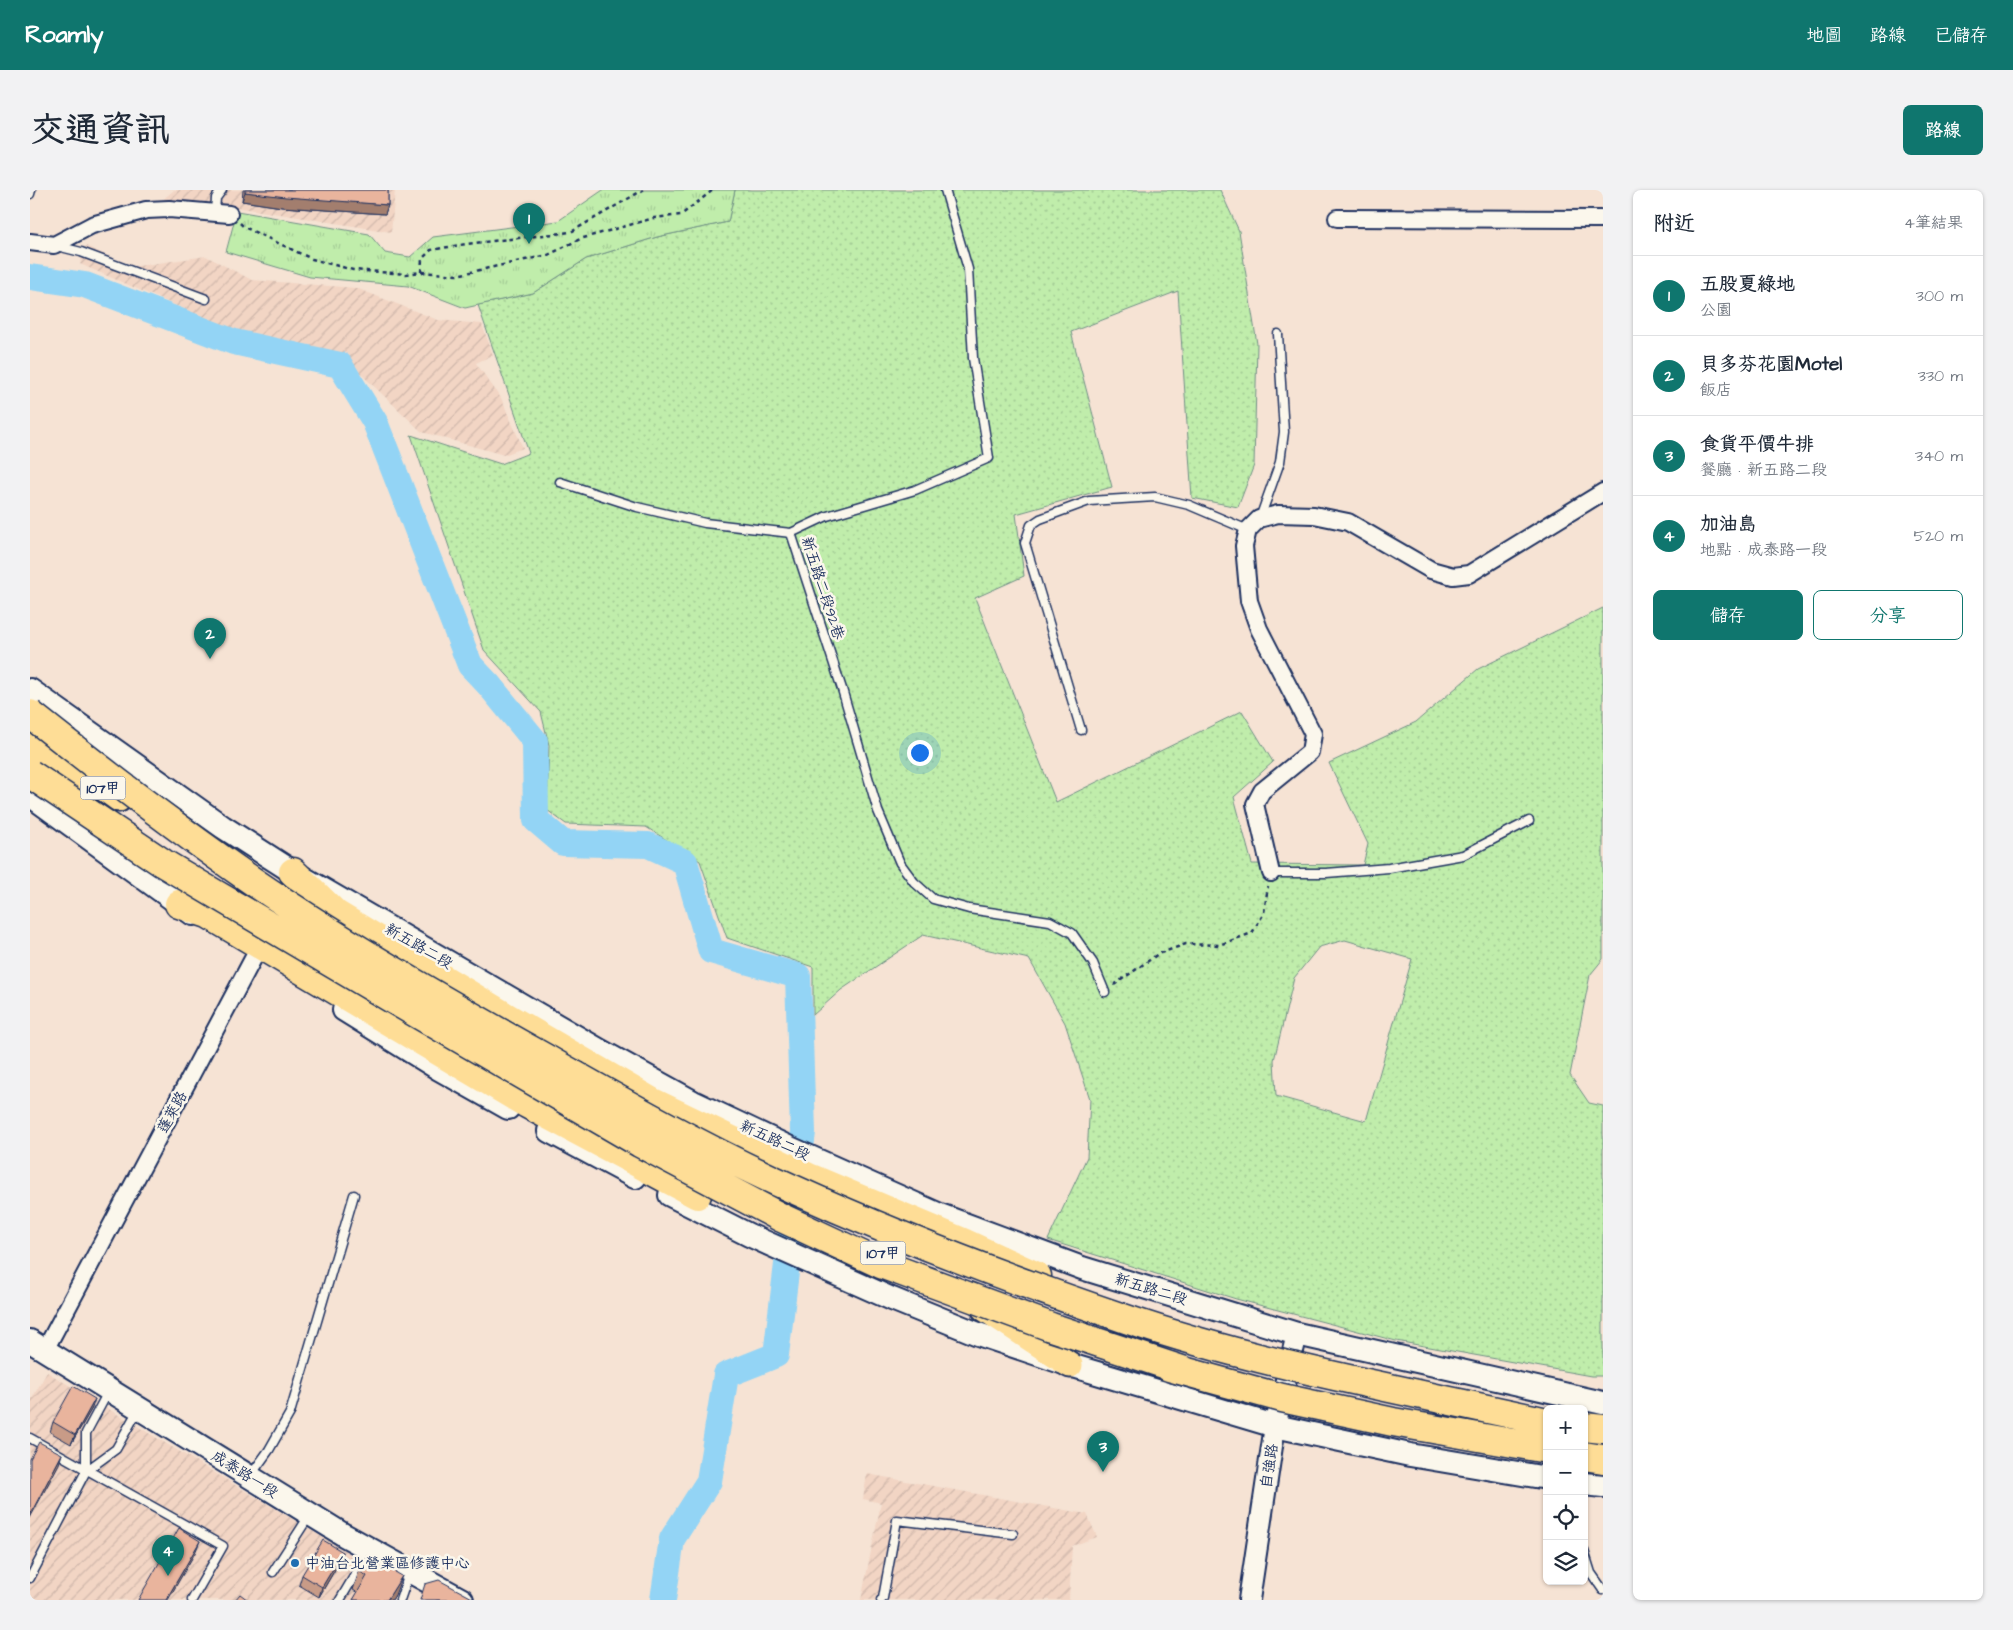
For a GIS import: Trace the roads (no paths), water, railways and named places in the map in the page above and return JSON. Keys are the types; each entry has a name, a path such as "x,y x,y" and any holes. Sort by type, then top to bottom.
{"highway":[{"path":"30,714 114,781 255,882 329,931 469,1015 652,1118 792,1189 914,1240 1127,1320 1307,1370 1543,1421"},
{"path":"30,774 163,863 416,1013 640,1142 782,1218 899,1271 1051,1327 1185,1371"},
{"path":"293,872 336,914 653,1102 756,1153 1069,1290 1191,1339"},
{"path":"179,904 269,934 526,1104 697,1195 878,1278 944,1304 1047,1338 1185,1371 1282,1398 1393,1422 1543,1448"},
{"path":"1488,1408 1543,1413"},
{"path":"1588,1428 1603,1430"},
{"path":"1588,1457 1603,1459"}],"main road":[{"name":"新五路二段","path":"30,690 217,823 293,872 599,1050 693,1102 790,1148 940,1215 1073,1264 1296,1334 1597,1407"},
{"name":"107甲","path":"30,735 111,794 172,846 269,934 439,1069 592,1155 749,1235 892,1300 978,1334 1070,1365 1275,1426 1410,1455 1543,1477"},
{"name":"107甲","path":"30,757 172,846"},
{"path":"30,795 179,904"},
{"name":"107甲","path":"269,934 642,1138 815,1224 1062,1324 1119,1342 1285,1381 1410,1399 1543,1421"},
{"name":"107甲","path":"269,934 576,1084 789,1194 936,1258 1125,1327 1285,1381 1406,1417 1543,1438"},
{"path":"930,1272 1070,1365"},
{"name":"成泰路一段","path":"38,1346 310,1514 409,1572 462,1600"},
{"path":"1588,1446 1603,1448"},
{"path":"1588,1484 1603,1486"}],"street":[{"path":"30,242 54,245 92,225 146,210 169,209 222,213"},
{"path":"1337,218 1603,219"},
{"path":"1270,872 1255,804 1262,791 1310,752 1313,734 1259,629 1249,601 1244,546 1254,525 1278,514 1314,516 1348,522 1431,570 1453,576 1470,574 1603,492"},
{"name":"蓬萊路","path":"38,1346 269,934 293,872"},
{"name":"自強路","path":"1249,1600 1275,1426 1296,1334"}],"lane":[{"path":"30,194 31,190"},
{"path":"222,190 216,198 222,213"},
{"name":"新五路二段92巷","path":"945,190 968,269 973,358 989,458 915,490 827,516 790,533 842,689 878,811 900,863 914,882 933,899 969,909 1050,922 1072,933 1093,963 1105,992"},
{"path":"54,245 81,252 206,298"},
{"path":"1081,730 1025,543 1031,525 1040,519 1089,500 1154,497 1189,505 1254,525 1280,462 1284,432 1278,334"},
{"path":"560,482 636,507 696,521 790,533"},
{"path":"1270,872 1326,873 1389,868 1463,855 1529,821"},
{"path":"250,1477 269,1450 290,1413 354,1195"},
{"path":"86,1471 86,1433 109,1390"},
{"path":"30,1578 86,1471 116,1449 139,1408"},
{"path":"30,1438 223,1546 192,1600"},
{"path":"273,1572 310,1514"},
{"path":"881,1600 883,1598 897,1520 1013,1534"},
{"path":"340,1600 370,1549"},
{"path":"1588,1564 1591,1573 1603,1590"},
{"path":"400,1600 409,1572"}],"waterway":[{"path":"30,277 85,285 234,342 340,365 375,422 470,665 535,741 536,820 563,843 648,845 685,862 711,951 798,976 803,1132 776,1355 726,1375 709,1481 672,1539 663,1600"}],"place":[{"name":"五股夏綠地","path":"529,244"},
{"name":"貝多芬花園Motel","path":"210,659"},
{"name":"食貨平價牛排","path":"1103,1472"},
{"name":"中油台北營業區修護中心","path":"295,1563"},
{"name":"加油島","path":"168,1576"}]}
